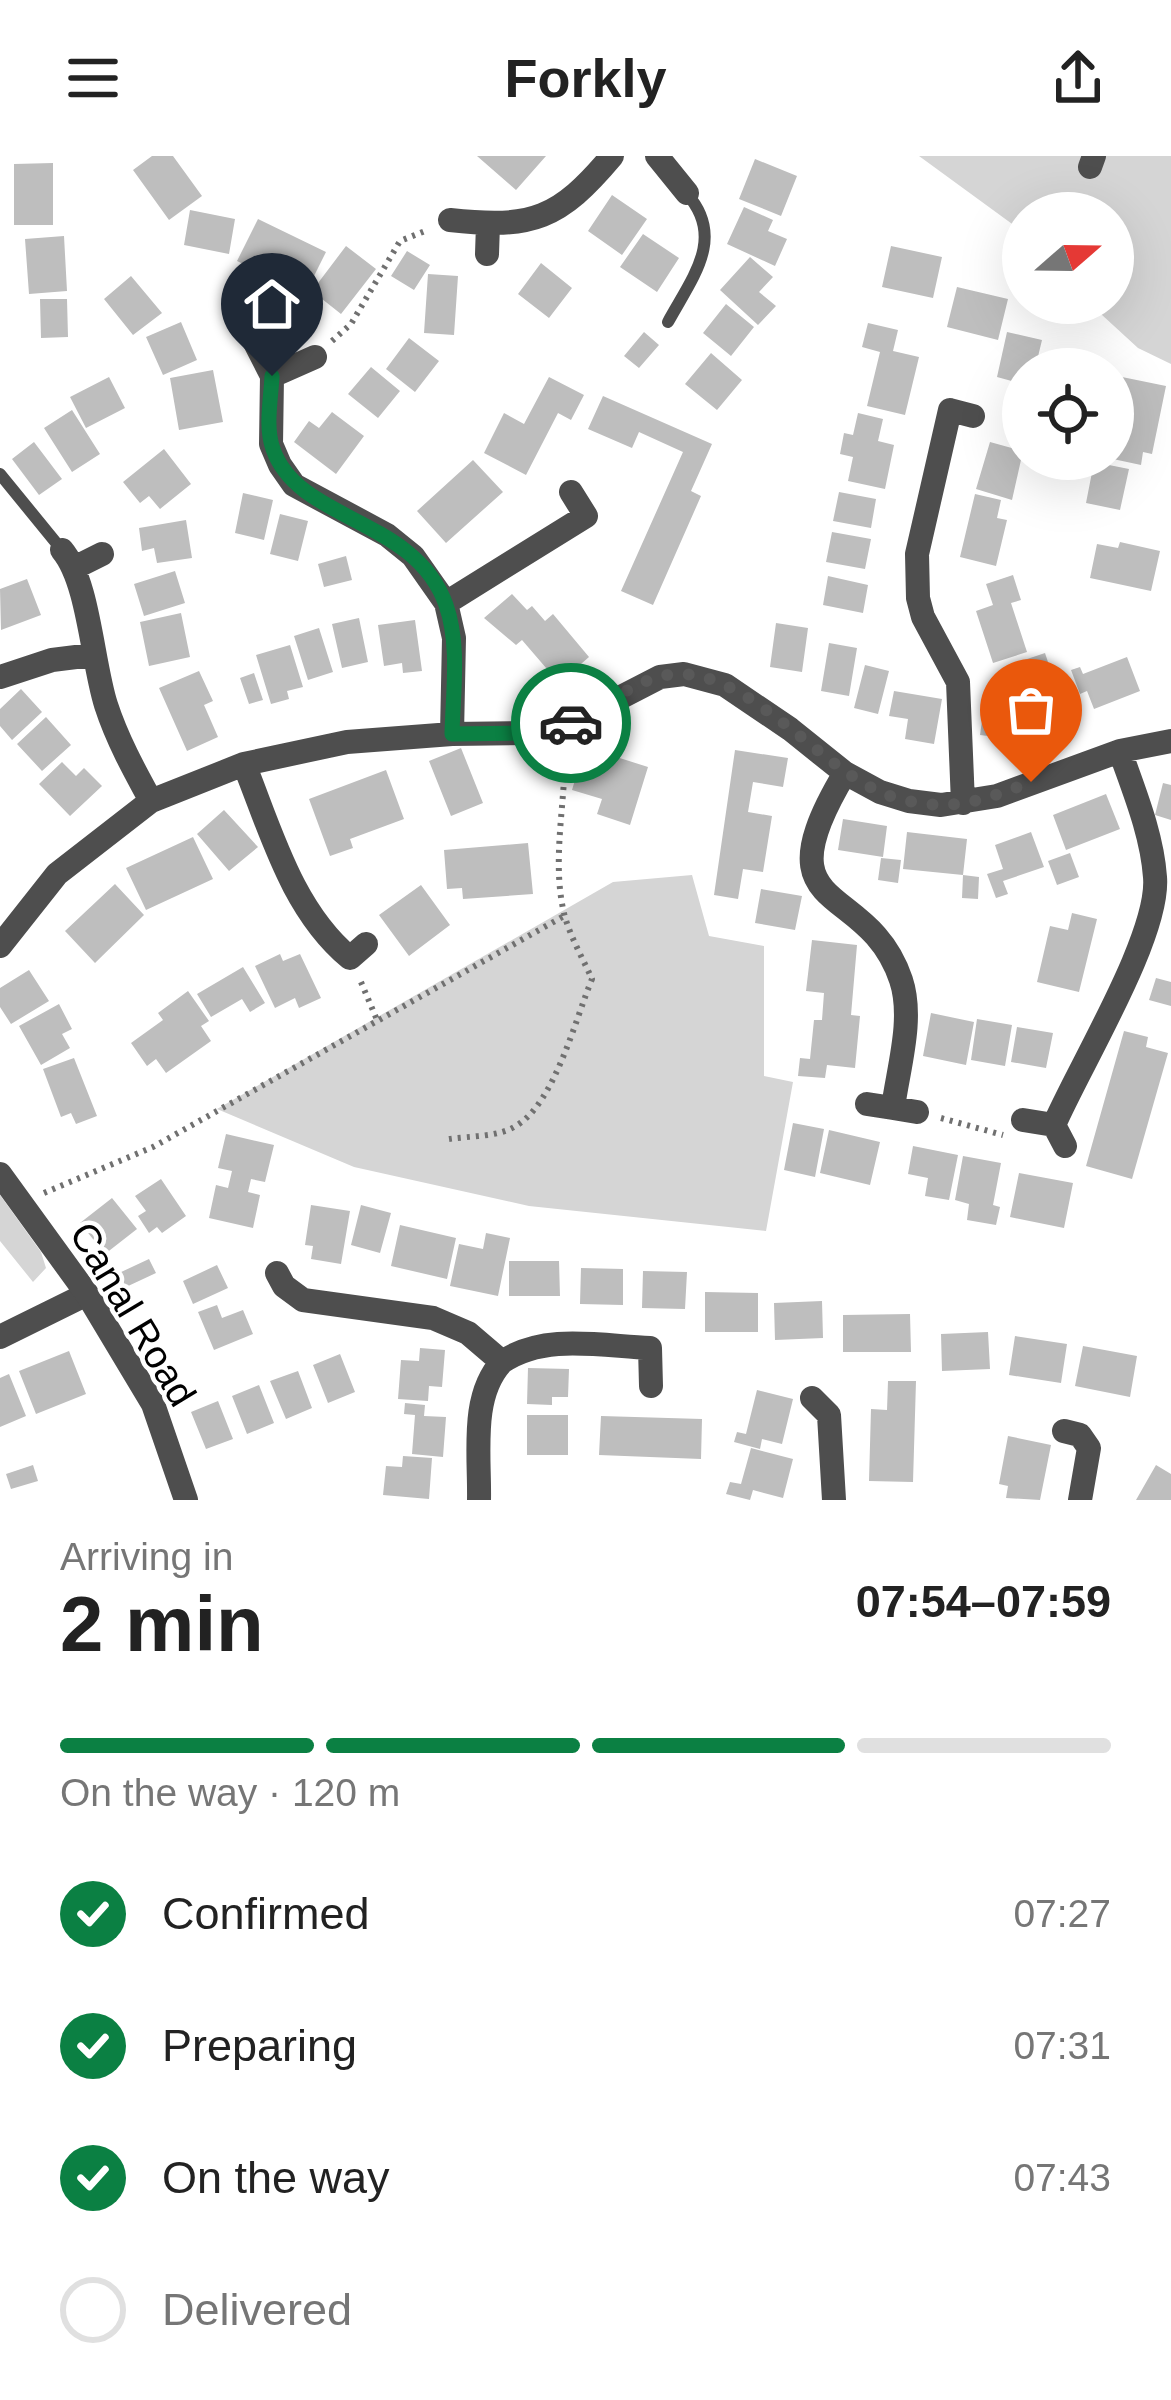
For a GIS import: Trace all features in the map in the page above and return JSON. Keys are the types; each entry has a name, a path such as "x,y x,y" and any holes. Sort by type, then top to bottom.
{"street":[{"path":"451,220 488,224 544,218 581,193 612,156"},
{"path":"657,156 686,193"},
{"path":"487,254 488,224"},
{"path":"250,333 272,376 271,444 294,485 387,535 413,556 446,603 454,638 452,734"},
{"path":"272,376 316,357"},
{"path":"963,803 958,682 923,617 917,554 950,410 973,416"},
{"path":"446,603 586,516 571,492"},
{"path":"101,554 69,559 119,739 151,800"},
{"path":"0,676 37,663 92,655"},
{"path":"0,946 57,874 151,800 244,764 347,742 530,733 566,726 660,676 684,674 725,685 845,773 909,801 963,803 997,796 1120,751 1171,742"},
{"path":"1023,1120 1059,1136 1146,934 1155,898 1151,851 1120,751"},
{"path":"244,764 305,906 326,938 358,960"},
{"path":"845,773 819,817 810,845 813,866 830,899 886,950 903,984 905,1110 867,1104"},
{"name":"Canal Road","path":"0,1174 87,1294 153,1404 186,1500"},
{"path":"277,1273 284,1286 303,1300 434,1318 468,1333 502,1362"},
{"path":"0,1336 87,1294"},
{"path":"478,1500 482,1396 489,1375 519,1350 538,1344 650,1348 651,1386"},
{"path":"829,1406 835,1500"},
{"path":"1064,1431 1080,1435 1088,1448 1080,1500"}],"lane":[{"path":"668,322 696,272 709,234 702,211 686,193"},
{"path":"0,474 69,559"}],"path":[{"path":"316,357 351,324 400,241 451,220"},
{"path":"449,1138 511,1130 528,1117 545,1096 592,979 565,916 560,835 566,802 566,726"},
{"path":"20,1202 153,1147 565,916"},
{"path":"358,960 377,1021"},
{"path":"905,1110 1009,1137 1023,1120"}],"shaded area":[{"path":"919,156 1171,156 1171,364 1138,348 1112,324 1134,324 1134,192 1002,192 1002,217"},
{"path":"692,875 709,936 764,946 764,1076 793,1082 766,1231 529,1206 354,1167 217,1109 613,882"},
{"path":"0,1195 41,1252 46,1268 33,1282 0,1241"}],"building":[{"path":"152,156 173,156 202,196 169,220 133,170"},
{"path":"477,156 546,156 516,190"},
{"path":"755,159 797,176 781,216 739,199"},
{"path":"53,163 53,225 14,225 14,164"},
{"path":"612,195 647,219 622,255 588,231"},
{"path":"744,207 773,220 768,231 787,239 775,266 727,244"},
{"path":"190,210 235,219 229,254 184,245"},
{"path":"258,219 326,252 305,294 237,261"},
{"path":"643,234 679,258 657,292 620,267"},
{"path":"64,236 67,291 29,294 25,239"},
{"path":"346,246 376,269 341,314 312,291"},
{"path":"891,246 942,257 933,298 882,287"},
{"path":"407,251 430,265 414,290 391,276"},
{"path":"750,257 773,277 759,292 776,306 758,325 720,290"},
{"path":"541,263 572,288 549,318 518,294"},
{"path":"428,274 458,276 454,335 424,333"},
{"path":"131,276 162,313 133,335 104,299"},
{"path":"957,287 1002,298 998,340 947,327"},
{"path":"40,299 67,299 68,337 41,338"},
{"path":"726,304 754,327 731,356 703,333"},
{"path":"181,322 197,360 163,375 146,337"},
{"path":"868,323 898,330 893,351 919,357 905,415 867,406 880,352 862,347"},
{"path":"644,332 659,345 639,368 624,356"},
{"path":"1007,332 1042,340 1040,348 1003,348"},
{"path":"409,338 439,361 415,392 386,369"},
{"path":"711,353 742,380 717,410 685,384"},
{"path":"371,367 400,391 378,418 348,394"},
{"path":"213,370 223,422 179,430 170,378"},
{"path":"109,377 125,408 86,428 70,397"},
{"path":"549,377 584,395 571,420 558,413 526,475 484,453 504,413 524,424"},
{"path":"1134,379 1166,386 1152,454 1143,452 1141,465 1134,464"},
{"path":"603,396 712,444 691,491 701,496 653,605 621,591 683,452 639,432 632,448 588,429"},
{"path":"72,410 100,454 72,472 44,428"},
{"path":"332,412 364,436 336,474 294,442 309,421 319,428"},
{"path":"858,413 883,419 878,441 894,445 885,489 848,481 853,457 840,454 844,433 853,435"},
{"path":"34,442 62,479 39,495 12,459"},
{"path":"990,442 1002,445 1002,480 1016,480 1012,500 976,489"},
{"path":"164,449 191,484 160,509 149,496 140,503 123,482"},
{"path":"473,460 503,492 446,543 417,511"},
{"path":"1090,480 1127,480 1120,510 1086,503"},
{"path":"839,492 876,499 871,528 833,521"},
{"path":"243,493 273,500 264,540 235,533"},
{"path":"975,494 1001,500 997,518 1007,520 996,566 960,557"},
{"path":"280,514 308,521 298,561 270,554"},
{"path":"186,520 192,558 157,563 154,548 142,551 139,528"},
{"path":"832,532 871,539 865,569 826,562"},
{"path":"1120,542 1160,551 1151,591 1090,578 1097,544 1118,548"},
{"path":"346,556 352,580 324,587 318,564"},
{"path":"175,571 185,603 144,616 134,584"},
{"path":"1013,575 1021,600 1011,603 1027,652 993,663 976,611 993,605 986,584"},
{"path":"828,576 868,585 863,613 823,605"},
{"path":"27,579 41,615 1,630 0,589"},
{"path":"512,594 545,621 553,614 589,657 559,683 522,640 516,645 484,618"},
{"path":"181,613 190,657 149,666 140,622"},
{"path":"359,618 368,662 342,668 332,624"},
{"path":"415,620 422,671 403,673 402,663 384,666 378,625"},
{"path":"776,623 808,628 802,672 770,667"},
{"path":"319,628 333,672 308,680 294,636"},
{"path":"829,643 857,648 849,696 821,691"},
{"path":"290,645 303,687 287,691 289,699 271,704 256,655"},
{"path":"1045,653 1050,668 1020,677 1015,663"},
{"path":"1127,657 1140,691 1094,709 1087,691 1080,694 1071,670 1080,667 1083,674"},
{"path":"865,665 889,671 878,714 854,708"},
{"path":"199,671 213,701 204,705 218,737 187,751 159,688"},
{"path":"254,673 263,700 249,704 240,678"},
{"path":"21,689 42,712 12,740 0,726 0,709"},
{"path":"894,691 942,699 934,744 905,739 908,719 889,716"},
{"path":"985,700 1031,707 1027,741 980,735"},
{"path":"46,717 71,745 42,771 17,744"},
{"path":"585,747 648,767 630,825 597,814 602,799 572,790"},
{"path":"461,748 483,803 451,816 429,761"},
{"path":"735,750 788,758 783,787 753,782 748,812 772,816 763,872 743,869 738,899 714,895"},
{"path":"62,762 76,776 84,768 102,786 70,816 39,784"},
{"path":"386,770 404,819 350,839 353,848 330,856 309,799"},
{"path":"1163,783 1171,785 1171,820 1155,815"},
{"path":"1106,794 1120,829 1066,850 1053,815"},
{"path":"224,810 258,847 229,871 197,834"},
{"path":"843,819 887,826 883,857 838,850"},
{"path":"907,832 967,839 963,875 903,869"},
{"path":"1031,832 1044,867 1003,881 1008,894 996,898 987,874 1003,869 995,845"},
{"path":"193,837 213,879 146,910 126,868"},
{"path":"528,843 533,894 463,899 462,888 447,889 444,850"},
{"path":"1070,853 1079,877 1057,885 1048,861"},
{"path":"881,858 901,860 898,883 878,880"},
{"path":"963,875 979,877 978,899 962,898"},
{"path":"115,884 144,915 95,963 65,931"},
{"path":"421,885 450,925 409,956 379,915"},
{"path":"761,889 802,896 795,930 755,923"},
{"path":"1072,913 1097,919 1079,992 1037,982 1050,926 1068,930"},
{"path":"812,940 857,945 851,1015 860,1016 855,1068 827,1065 825,1078 798,1076 800,1058 810,1059 814,1020 822,1020 824,993 806,991"},
{"path":"280,954 283,961 300,954 321,998 299,1008 295,998 275,1008 255,966"},
{"path":"243,967 265,1003 250,1012 242,999 211,1017 197,994"},
{"path":"29,970 49,1001 11,1024 0,1007 0,988"},
{"path":"1156,978 1171,982 1171,1006 1149,1000"},
{"path":"188,991 209,1021 201,1026 211,1041 166,1073 156,1059 147,1066 131,1043 163,1020 158,1013"},
{"path":"59,1004 72,1029 62,1034 70,1048 41,1065 19,1026"},
{"path":"931,1013 974,1022 966,1065 923,1056"},
{"path":"977,1019 1012,1025 1005,1066 971,1060"},
{"path":"1017,1027 1053,1033 1046,1068 1011,1062"},
{"path":"1124,1031 1148,1037 1146,1047 1168,1053 1132,1179 1086,1166"},
{"path":"74,1058 97,1116 76,1124 71,1113 61,1117 43,1069"},
{"path":"793,1123 824,1129 815,1177 784,1170"},
{"path":"829,1130 880,1142 870,1185 820,1173"},
{"path":"226,1134 274,1145 265,1182 251,1179 248,1192 260,1195 253,1228 209,1218 216,1185 228,1188 232,1171 218,1168"},
{"path":"913,1146 958,1155 949,1200 925,1196 928,1178 908,1174"},
{"path":"963,1156 1001,1163 993,1205 1000,1207 996,1225 967,1220 969,1204 955,1200"},
{"path":"1019,1173 1073,1183 1064,1228 1010,1217"},
{"path":"161,1179 186,1216 162,1233 157,1227 149,1233 138,1216 146,1211 135,1196"},
{"path":"112,1198 137,1229 105,1254 80,1223"},
{"path":"311,1205 350,1211 341,1264 311,1259 313,1246 305,1245"},
{"path":"361,1205 391,1213 380,1253 351,1245"},
{"path":"400,1225 456,1238 447,1279 391,1266"},
{"path":"486,1233 510,1238 498,1296 450,1286 459,1244 483,1249"},
{"path":"149,1259 156,1273 126,1287 119,1273"},
{"path":"509,1261 559,1261 560,1296 509,1296"},
{"path":"217,1265 228,1288 193,1304 183,1281"},
{"path":"581,1268 623,1269 623,1305 580,1304"},
{"path":"643,1271 687,1272 685,1309 642,1308"},
{"path":"705,1292 758,1293 758,1332 705,1332"},
{"path":"822,1301 823,1338 775,1340 774,1303"},
{"path":"217,1305 222,1318 243,1310 253,1334 214,1350 198,1312"},
{"path":"910,1314 911,1352 843,1352 843,1315"},
{"path":"988,1332 990,1369 942,1371 941,1334"},
{"path":"1015,1336 1067,1344 1061,1383 1009,1375"},
{"path":"1083,1346 1137,1356 1130,1397 1075,1386"},
{"path":"420,1348 445,1350 442,1387 429,1386 428,1401 398,1399 401,1360 419,1361"},
{"path":"69,1351 86,1394 36,1414 19,1371"},
{"path":"340,1354 355,1392 328,1403 313,1365"},
{"path":"528,1368 569,1369 568,1397 552,1397 552,1405 527,1404"},
{"path":"298,1371 312,1408 286,1419 270,1381"},
{"path":"9,1374 26,1416 0,1427 0,1378"},
{"path":"888,1381 916,1381 913,1482 869,1481 871,1409 887,1410"},
{"path":"259,1385 274,1423 247,1434 232,1396"},
{"path":"757,1390 793,1399 782,1444 762,1439 760,1449 734,1442 737,1432 746,1434"},
{"path":"218,1401 233,1439 206,1449 191,1412"},
{"path":"405,1403 425,1405 424,1416 446,1417 443,1457 412,1454 415,1415 404,1414"},
{"path":"527,1415 568,1415 568,1455 527,1455"},
{"path":"601,1416 702,1419 701,1459 599,1455"},
{"path":"1008,1436 1051,1445 1040,1500 1006,1498 1008,1486 999,1484"},
{"path":"751,1448 793,1459 783,1498 753,1490 750,1500 726,1494 730,1482 741,1484"},
{"path":"403,1456 432,1458 429,1499 383,1495 386,1466 402,1467"},
{"path":"33,1465 38,1481 11,1489 6,1474"},
{"path":"1156,1465 1171,1474 1171,1500 1136,1500"}],"way so far":[{"path":"571,723 660,676 684,674 725,685 845,773 880,792 941,805 997,796 1031,782"}],"route":[{"path":"272,376 271,444 294,485 387,535 413,556 446,603 454,638 452,734 530,733 571,723"}]}
